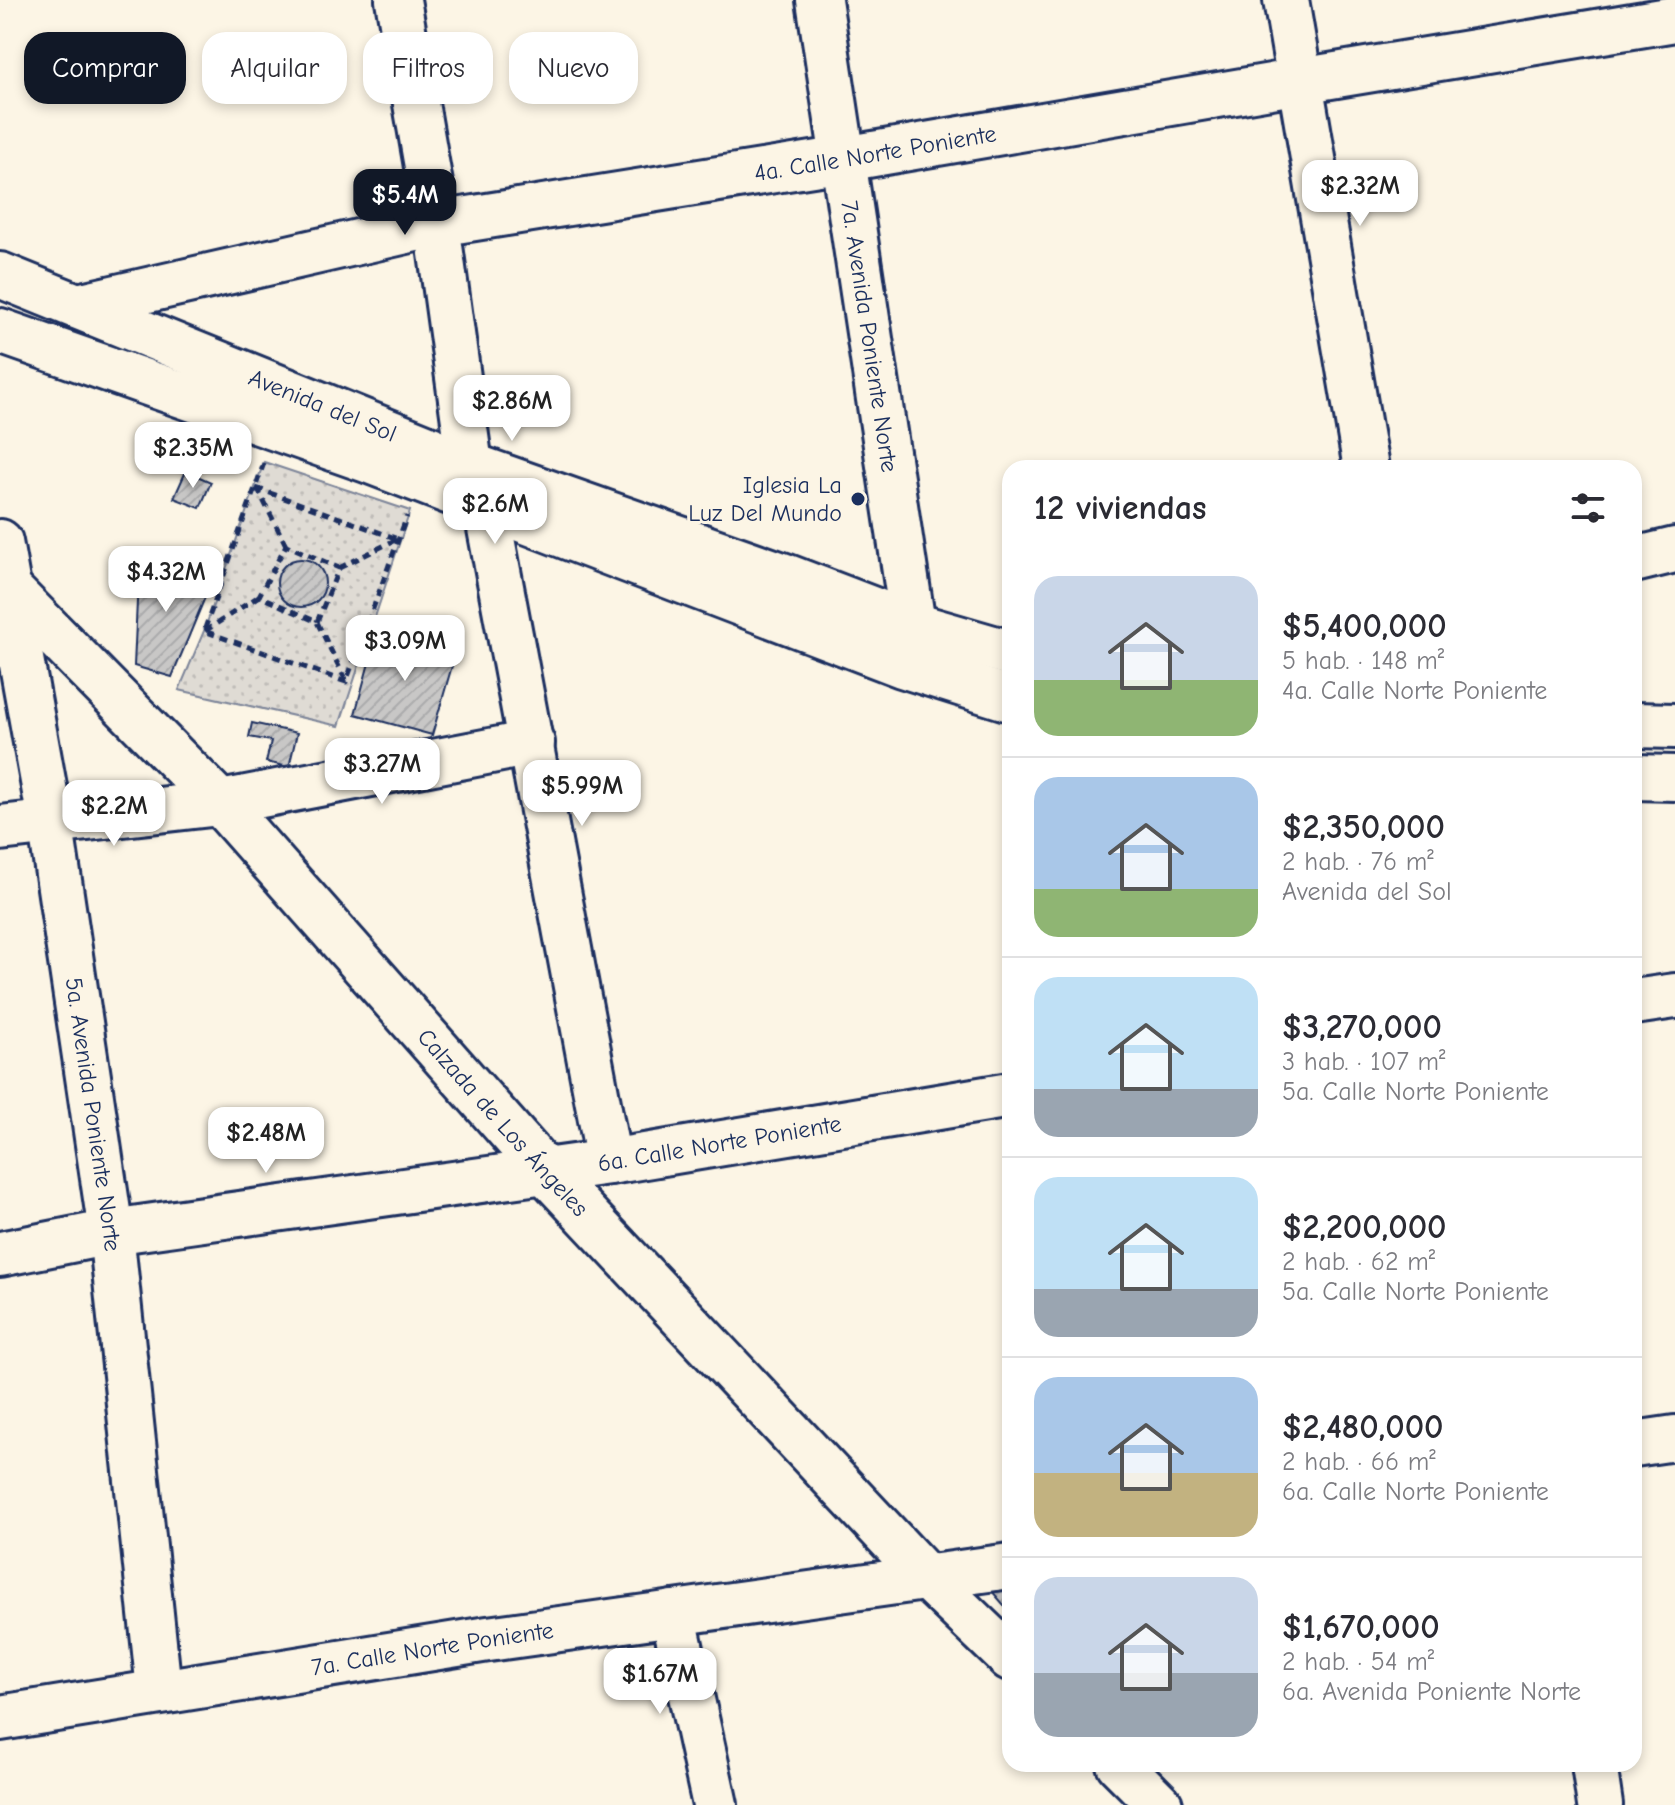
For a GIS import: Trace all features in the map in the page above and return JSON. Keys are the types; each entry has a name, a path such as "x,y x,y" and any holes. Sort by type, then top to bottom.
{"street":[{"path":"398,0 437,224 470,465"},
{"name":"7a. Avenida Poniente Norte","path":"819,0 913,625"},
{"path":"1286,0 1365,460"},
{"name":"4a. Calle Norte Poniente","path":"78,306 437,224 1675,19"},
{"name":"Avenida del Sol","path":"0,275 470,465 785,576 913,625 1002,651"},
{"name":"Avenida del Sol","path":"0,331 276,427 902,665 1002,696"},
{"path":"486,507 609,1162"},
{"name":"5a. Avenida Poniente Norte","path":"0,542 3,584 50,820 111,1232 159,1690"},
{"path":"1642,558 1675,550"},
{"name":"Calzada de Los Ángeles","path":"3,584 220,803 544,1170 928,1579 1002,1650"},
{"path":"1642,725 1675,726"},
{"path":"0,828 220,803 532,743"},
{"path":"1642,777 1675,778"},
{"path":"1642,1001 1675,996"},
{"name":"6a. Calle Norte Poniente","path":"0,1254 111,1232 609,1162 1002,1096"},
{"path":"1642,1443 1675,1438"},
{"name":"7a. Calle Norte Poniente","path":"0,1718 159,1690 1002,1567"},
{"path":"673,1613 715,1805"},
{"path":"1130,1772 1154,1789"},
{"path":"1595,1772 1600,1805"}],"path":[{"path":"204,631 276,427"},
{"path":"346,682 421,482"},
{"path":"256,488 398,539"},
{"path":"256,488 286,545 339,568"},
{"path":"317,622 339,568 398,539"},
{"path":"204,631 259,596 286,545"},
{"path":"259,596 317,622 346,682"},
{"path":"204,631 346,682"}],"shaded area":[{"path":"264,462 410,511 339,726 179,690 204,631"}],"building":[{"path":"186,471 211,482 200,508 174,498"},
{"path":"139,558 213,578 172,677 134,666"},
{"path":"301,559 318,566 325,583 318,600 301,607 284,600 277,583 284,566"},
{"path":"378,630 456,652 432,735 355,714"},
{"path":"252,723 297,733 289,767 266,762 271,741 249,737"},
{"path":"1002,1579 1002,1603 984,1582"}],"place":[{"name":"Iglesia La Luz Del Mundo","path":"858,499"}]}
